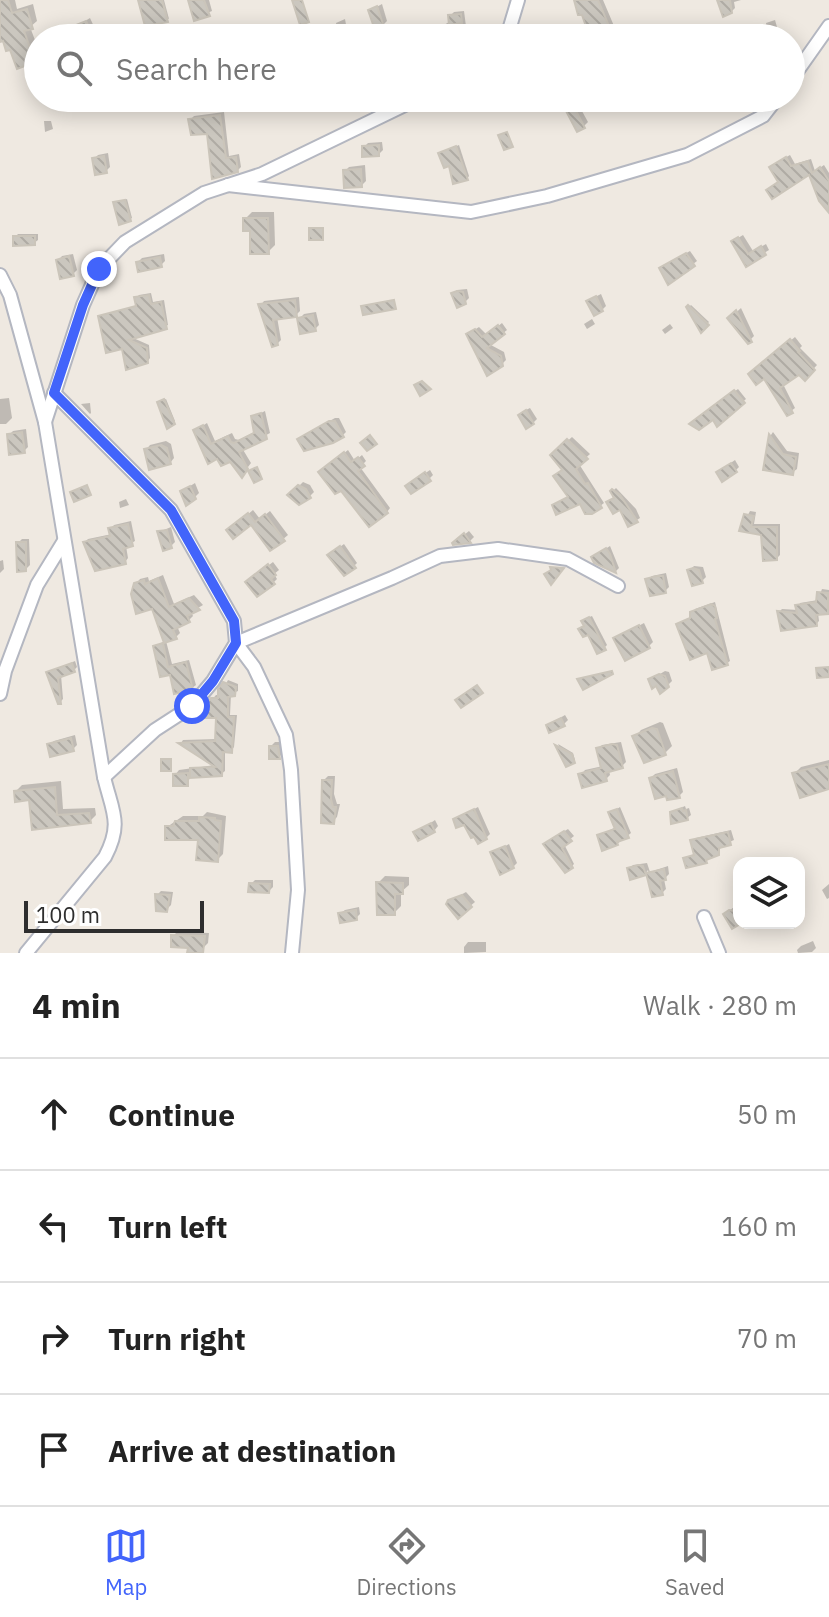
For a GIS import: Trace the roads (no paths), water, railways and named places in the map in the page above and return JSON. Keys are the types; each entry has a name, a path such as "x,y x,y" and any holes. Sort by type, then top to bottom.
{"street":[{"path":"511,24 518,0"},
{"path":"805,60 829,26"},
{"path":"45,422 83,305 99,269 125,242 204,193 262,174 390,112"},
{"path":"228,185 471,212 547,196 687,155 766,112"},
{"path":"0,275 10,295 45,422 104,777 117,827 105,857 26,953"},
{"path":"54,393 171,510 234,621 236,643 254,667 286,735 298,890 292,953"},
{"path":"0,694 5,671 37,585 64,541"},
{"path":"104,777 155,730 192,706 213,681 236,643 440,556 498,549 568,559 618,586"},
{"path":"704,917 719,953"}]}
